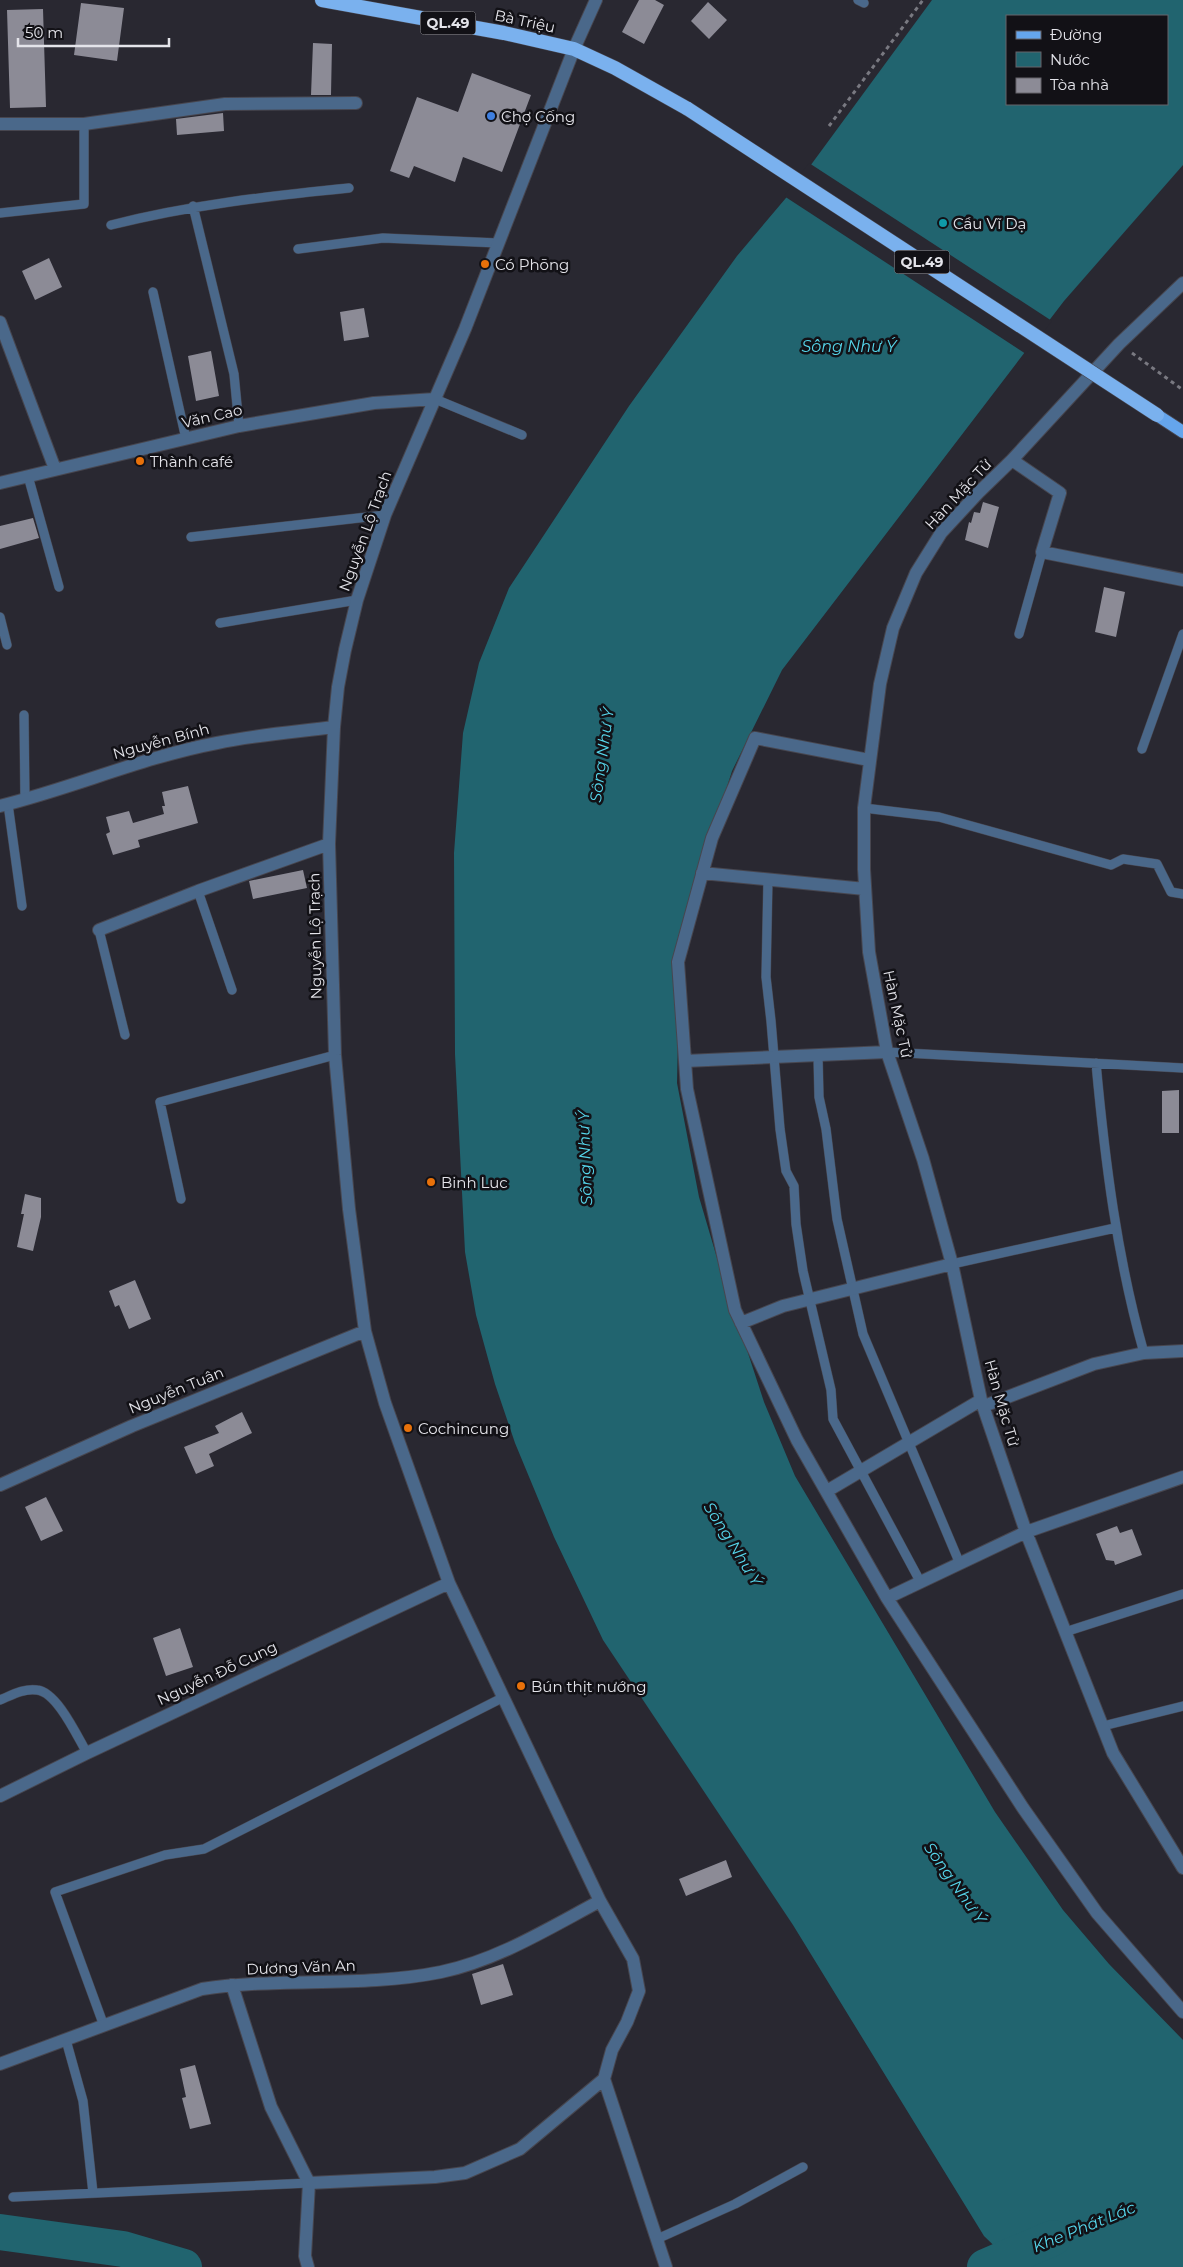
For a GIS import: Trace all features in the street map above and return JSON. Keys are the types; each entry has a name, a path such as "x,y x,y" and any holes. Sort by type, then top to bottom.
{"highway":[{"name":"Bà Triệu","path":"322,0 504,33 574,49"},
{"name":"QL.49","path":"574,49 615,68 688,109 1157,415"}],"main road":[{"name":"QL.49","path":"1157,415 1183,432"}],"street":[{"name":"Nguyễn Lộ Trạch","path":"596,0 574,49 435,399 385,515 357,600 345,650 334,727 329,844 335,1055 349,1209 365,1331 385,1403 449,1583 600,1902 633,1959 639,1991 627,2022 612,2050 604,2079"},
{"path":"0,124 84,124 225,104 356,103"},
{"name":"Hàn Mặc Tử","path":"1183,283 1119,344 1012,460 941,532 916,573 893,628 880,684 864,808 865,889 869,952 887,1052 923,1159 952,1264 983,1403 1026,1532 1114,1754 1183,1868"},
{"path":"0,322 55,469"},
{"name":"Văn Cao","path":"0,483 239,426 374,403 435,399"},
{"path":"1012,460 1060,492 1042,552 1183,580"},
{"name":"Nguyễn Bính","path":"4,805 120,769 216,743 334,727"},
{"path":"869,760 755,738 712,838 678,962 687,1089 734,1310 797,1440 887,1598 1023,1808 1097,1913 1183,2012"},
{"path":"99,930 198,891 329,844"},
{"path":"702,873 865,889"},
{"path":"685,1061 887,1052"},
{"path":"741,1323 783,1306 952,1264"},
{"name":"Nguyễn Tuân","path":"0,1484 132,1426 365,1331"},
{"path":"827,1491 909,1443 983,1403 1094,1364 1144,1353 1183,1351"},
{"path":"887,1598 1026,1532 1183,1477"},
{"name":"Nguyễn Đỗ Cung","path":"0,1796 86,1753 449,1583"},
{"name":"Dương Văn An","path":"0,2064 202,1990 232,1985 374,1981 441,1972 488,1959 600,1902"},
{"path":"232,1985 271,2106 309,2183 305,2256 308,2267"},
{"path":"309,2183 435,2177 465,2172 520,2149 604,2079 666,2267"}],"lane":[{"path":"0,213 84,204 84,124"},
{"path":"111,224 193,206 252,197 350,188"},
{"path":"193,206 234,374 239,426"},
{"path":"298,250 383,238 498,243"},
{"path":"153,292 186,439"},
{"path":"435,399 522,435"},
{"path":"28,476 59,586"},
{"path":"191,536 385,515"},
{"path":"1019,634 1042,552"},
{"path":"220,623 357,600"},
{"path":"0,617 7,645"},
{"path":"1142,749 1183,634"},
{"path":"24,715 24,800"},
{"path":"4,805 22,906"},
{"path":"864,808 939,817 1111,865 1123,859 1157,864 1171,892 1183,894"},
{"path":"768,880 766,977 786,1171 794,1186 796,1224 809,1300 831,1390 832,1419 862,1471 887,1523 921,1583"},
{"path":"198,891 232,990"},
{"path":"99,930 125,1035"},
{"path":"887,1052 1183,1068"},
{"path":"181,1199 160,1102 335,1055"},
{"path":"818,1056 820,1097 826,1129 837,1219 851,1289 863,1334 960,1564"},
{"path":"1096,1063 1115,1228 1129,1301 1144,1353"},
{"path":"952,1264 1115,1228"},
{"path":"1065,1632 1183,1594"},
{"path":"0,1700 25,1690 39,1690 46,1693 55,1700 86,1753"},
{"path":"104,2026 55,1892 165,1855 204,1849 502,1698"},
{"path":"1103,1726 1183,1706"},
{"path":"66,2040 83,2101 93,2193"},
{"path":"657,2239 735,2204 803,2167"},
{"path":"13,2197 309,2183"}],"path":[{"path":"829,126 923,0"},
{"path":"1119,344 1183,390"}],"water":[{"name":"Sông Như Ý","path":"932,0 1183,0 1183,165 1064,301 782,670 732,771 693,893 679,990 677,1083 699,1197 717,1258 764,1402 795,1476 995,1812 1063,1910 1109,1964 1183,2040 1183,2267 1016,2267 984,2236 793,1925 603,1640 554,1537 515,1443 495,1384 476,1315 465,1252 455,1054 454,853 463,733 479,663 509,588 629,406 737,256 791,192"}],"pier":[{"path":"809,163 1052,321 1026,354 784,196"}],"building":[{"path":"639,0 655,0 664,5 644,44 622,32"},
{"path":"708,2 727,20 709,39 691,21"},
{"path":"81,3 124,8 117,61 74,55"},
{"path":"43,9 46,107 10,108 7,10"},
{"path":"313,43 332,44 331,95 311,95"},
{"path":"472,73 531,95 502,172 463,157 455,182 414,166 409,178 390,171 417,97 458,112"},
{"path":"223,113 224,131 177,135 176,119"},
{"path":"49,258 62,287 35,300 22,271"},
{"path":"364,308 369,337 344,341 340,312"},
{"path":"211,351 219,396 196,401 188,356"},
{"path":"983,502 999,507 988,548 965,540 969,522 971,523 974,512 980,513"},
{"path":"33,518 39,538 0,549 0,526"},
{"path":"1104,587 1125,592 1116,637 1095,632"},
{"path":"188,786 198,823 138,840 140,847 113,855 106,834 110,832 106,817 129,811 133,823 164,814 162,806 165,806 162,792"},
{"path":"303,870 307,888 253,899 249,881"},
{"path":"1179,1090 1179,1133 1162,1133 1162,1091"},
{"path":"25,1194 41,1198 41,1217 33,1251 17,1247 24,1214 21,1214"},
{"path":"135,1280 151,1319 129,1329 119,1305 115,1307 109,1291"},
{"path":"242,1412 252,1433 209,1454 214,1466 196,1474 184,1447 219,1433 215,1426"},
{"path":"46,1497 63,1531 41,1541 25,1507"},
{"path":"1117,1526 1120,1533 1132,1529 1142,1555 1115,1565 1114,1561 1106,1560 1096,1534"},
{"path":"180,1628 193,1667 166,1676 153,1638"},
{"path":"726,1860 732,1877 686,1896 679,1879"},
{"path":"503,1964 513,1995 481,2005 472,1974"},
{"path":"195,2065 211,2124 190,2129 182,2098 186,2097 180,2069"}],"waterway":[{"name":"Khe Phát Lác","path":"0,2232 123,2249 184,2267"},
{"name":"Khe Phát Lác","path":"985,2267 1053,2238"}],"place":[{"name":"Chợ Cống","path":"491,116"},
{"name":"Cầu Vĩ Dạ","path":"943,223"},
{"name":"Có Phōng","path":"485,264"},
{"name":"Thành café","path":"140,461"},
{"name":"Binh Luc","path":"431,1182"},
{"name":"Cochincung","path":"408,1428"},
{"name":"Bún thịt nướng","path":"521,1686"}]}
